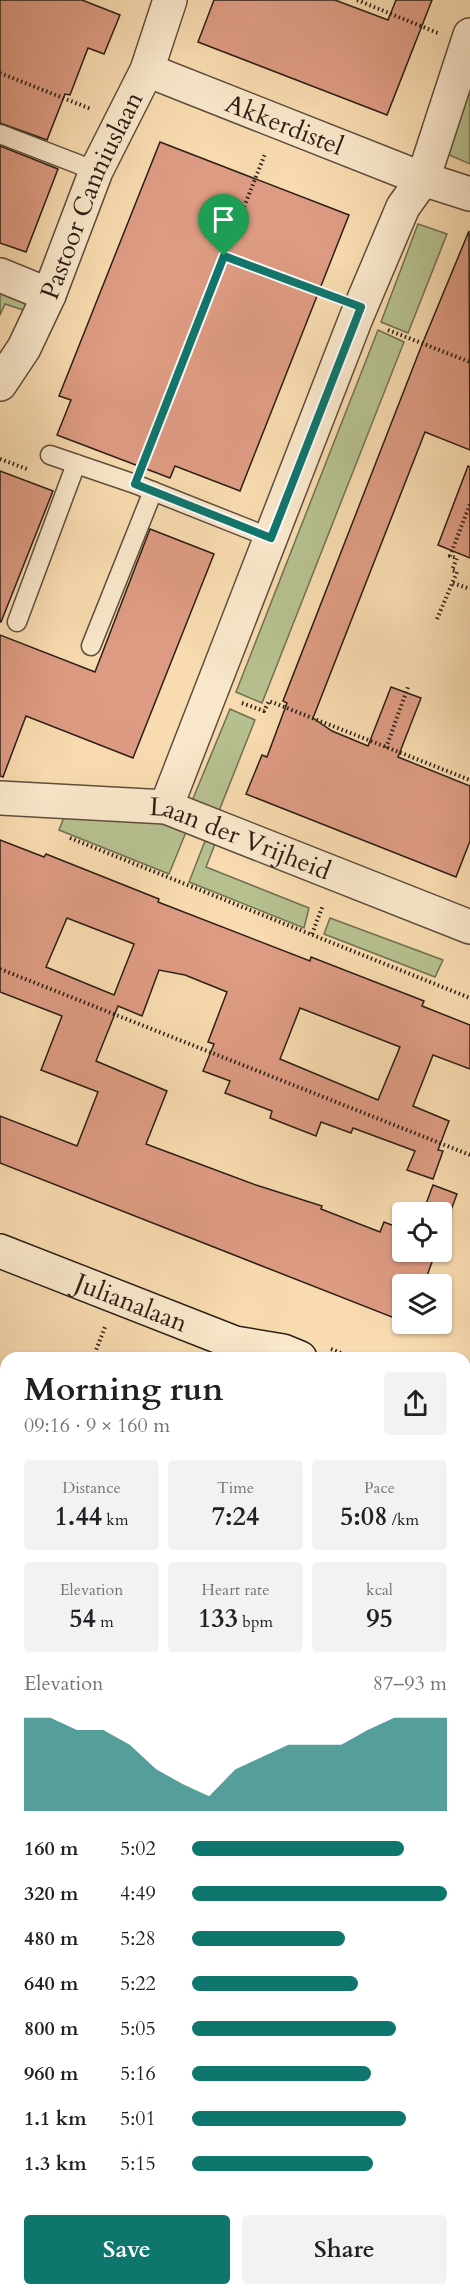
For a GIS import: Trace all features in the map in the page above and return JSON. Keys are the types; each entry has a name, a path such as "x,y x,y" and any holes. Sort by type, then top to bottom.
{"street":[{"name":"Pastoor Canniuslaan","path":"0,384 24,348 49,295 96,171 147,70 170,0"},
{"path":"166,807 358,313 403,207 423,179 468,40"},
{"name":"Akkerdistel","path":"147,70 423,179 470,194"},
{"path":"0,275 49,295"},
{"name":"Laan der Vrijheid","path":"0,798 166,807 470,927"},
{"name":"Julianalaan","path":"0,1251 235,1343 285,1352"}],"lane":[{"path":"0,134 96,171"},
{"path":"50,455 135,484 271,538"},
{"path":"17,622 76,464"},
{"path":"91,646 153,491"}],"path":[{"path":"357,0 468,40"},
{"path":"0,73 120,120"},
{"path":"135,484 266,154 255,150"},
{"path":"224,256 470,362"},
{"path":"437,619 457,572 452,570 457,558 450,556 470,504"},
{"path":"453,583 470,589"},
{"path":"386,748 408,687"},
{"path":"211,692 264,711 269,700 470,780"},
{"path":"64,835 470,998"},
{"path":"0,969 470,1155"},
{"path":"95,1352 107,1322"}],"green space":[{"path":"470,89 470,164 445,153"},
{"path":"418,224 447,234 408,333 381,322"},
{"path":"0,283 33,296 29,312 5,304 0,315"},
{"path":"378,330 404,342 262,703 236,692"},
{"path":"230,709 255,720 219,811 192,801"},
{"path":"64,817 157,822 186,832 169,874 59,830"},
{"path":"205,841 215,844 206,867 309,908 304,928 189,882"},
{"path":"330,918 443,960 435,977 324,934"}],"building":[{"path":"0,0 82,0 120,15 104,54 88,48 70,95 65,94 47,140 0,123"},
{"path":"214,0 335,0 388,20 396,0 432,0 387,115 198,42"},
{"path":"160,142 349,215 240,491 175,466 170,478 57,435 71,400 59,396"},
{"path":"0,146 58,169 26,252 0,243"},
{"path":"469,231 470,450 425,432 313,718 332,731 368,746 391,687 421,698 398,757 470,786 470,841 456,877 246,794 262,755 267,757 287,703 283,701 421,347"},
{"path":"468,466 470,467 470,558 438,545"},
{"path":"0,471 53,491 1,622 0,622"},
{"path":"150,529 214,554 133,758 26,716 3,777 0,776 0,635 95,672"},
{"path":"0,840 44,857 46,854 159,899 158,902 310,961 311,957 424,1001 422,1006 470,1025 470,1069 433,1055 413,1106 449,1121 438,1150 443,1151 433,1179 407,1170 415,1151 353,1128 351,1133 321,1122 316,1136 270,1118 272,1111 225,1093 230,1081 203,1071 214,1044 208,1042 227,992 185,975 159,970 142,1016 118,1006 96,1061 167,1091 146,1144 256,1185 322,1206 321,1209 380,1232 384,1222 392,1225 392,1262 432,1262 428,1274 392,1274 392,1317 0,1163 0,1116 77,1146 98,1092 41,1070 62,1016 0,992","holes":["67,918 134,944 114,995 46,967","300,1008 400,1047 378,1100 280,1059"]},
{"path":"433,1185 457,1194 452,1207 452,1202 427,1202"}],"route":[{"path":"224,256 361,307 271,538 135,484 224,256"}]}
